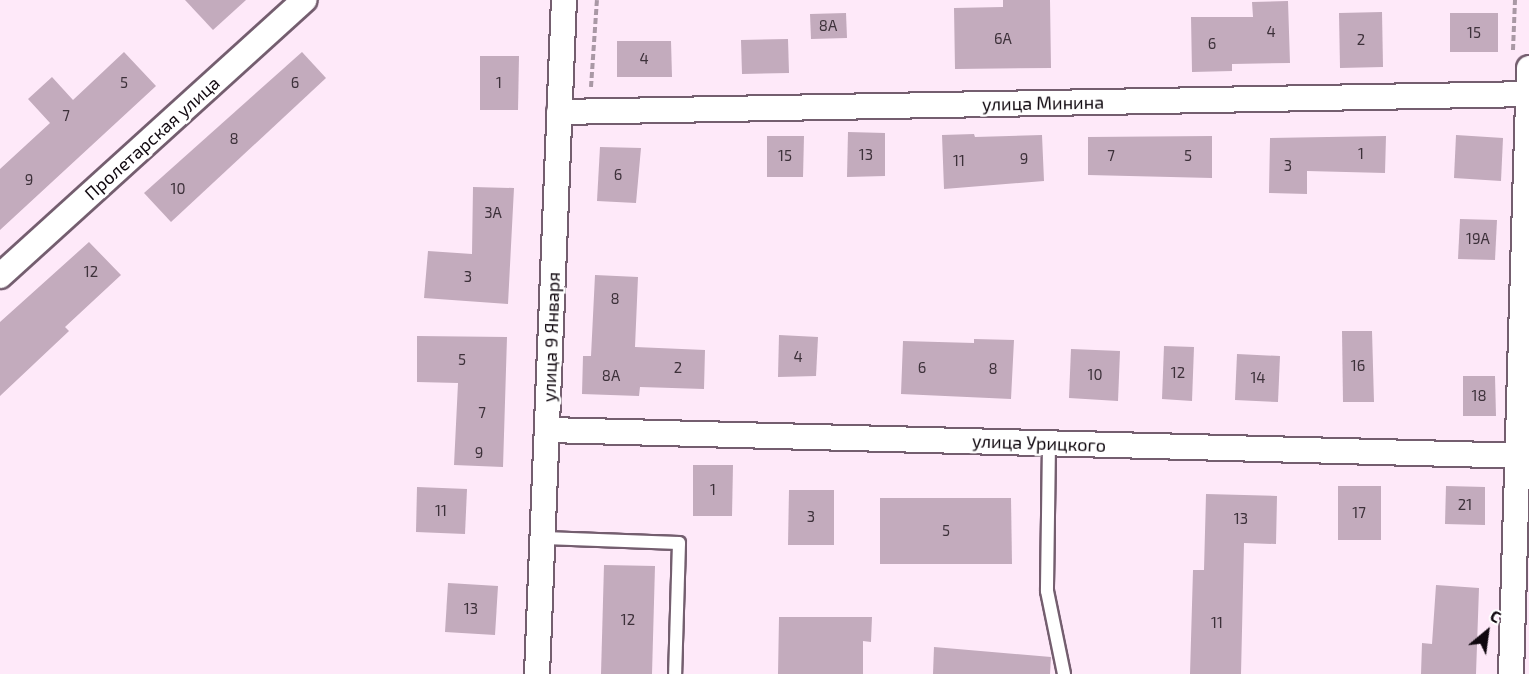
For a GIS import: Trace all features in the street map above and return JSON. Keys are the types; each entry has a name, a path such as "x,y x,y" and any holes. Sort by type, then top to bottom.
{"street":[{"name":"Пролетарская улица","path":"0,276 304,0"},
{"name":"улица 9 Января","path":"537,674 564,0"},
{"path":"1511,674 1522,456 1529,68"},
{"name":"улица Минина","path":"559,112 1527,94"},
{"name":"улица Урицкого","path":"548,430 1522,456"}],"lane":[{"path":"1049,444 1047,591 1064,674"},
{"path":"544,538 679,543 675,674"}],"building":[{"path":"185,0 246,0 213,30"},
{"path":"1003,0 1050,0 1051,68 955,69 954,8 1003,7"},
{"path":"1288,1 1290,63 1232,64 1232,71 1192,72 1191,17 1253,17 1252,2"},
{"path":"1382,12 1383,67 1340,68 1339,13"},
{"path":"846,13 847,38 811,39 810,14"},
{"path":"1450,13 1498,13 1498,52 1450,52"},
{"path":"788,39 789,73 742,74 741,40"},
{"path":"617,41 671,41 672,77 617,77"},
{"path":"124,52 156,86 0,230 0,169 50,123 28,99 52,77 73,100"},
{"path":"302,52 326,78 171,222 144,193"},
{"path":"480,56 519,56 518,110 480,110"},
{"path":"848,132 885,133 885,176 847,177"},
{"path":"974,134 975,137 1042,135 1044,181 944,189 942,135"},
{"path":"1456,135 1503,138 1501,181 1454,178"},
{"path":"767,136 804,136 803,177 767,177"},
{"path":"1212,136 1212,178 1088,175 1088,137"},
{"path":"1386,136 1385,173 1307,171 1307,194 1269,193 1270,138"},
{"path":"600,147 641,148 636,203 597,201"},
{"path":"473,187 514,188 508,304 424,298 428,251 472,254"},
{"path":"1460,219 1497,220 1495,260 1458,259"},
{"path":"89,242 121,275 65,327 69,331 0,396 0,322"},
{"path":"595,275 638,277 635,347 705,350 704,389 640,387 639,396 582,394 583,356 591,356"},
{"path":"1342,331 1372,331 1374,402 1343,402"},
{"path":"779,335 818,337 816,376 778,377"},
{"path":"417,336 507,337 503,467 454,465 458,383 417,382"},
{"path":"974,339 1014,340 1011,399 901,394 903,341 974,343"},
{"path":"1164,346 1194,347 1192,401 1162,399"},
{"path":"1071,349 1120,351 1118,401 1069,398"},
{"path":"1237,354 1280,356 1278,402 1235,400"},
{"path":"1463,376 1495,376 1496,416 1463,416"},
{"path":"693,465 733,465 732,516 693,516"},
{"path":"1338,486 1381,486 1381,540 1338,540"},
{"path":"1446,486 1485,487 1485,525 1445,524"},
{"path":"417,487 467,489 465,534 416,532"},
{"path":"789,490 834,490 834,545 788,545"},
{"path":"1206,494 1277,496 1276,544 1244,543 1241,674 1190,674 1193,570 1204,570"},
{"path":"880,498 1011,498 1012,564 880,564"},
{"path":"604,565 655,566 652,674 601,674"},
{"path":"448,583 498,586 495,635 445,632"},
{"path":"1436,585 1479,588 1476,674 1421,674 1422,643 1432,644"},
{"path":"779,617 872,617 871,642 863,641 863,674 778,674"},
{"path":"934,647 1051,657 1050,674 933,674"}]}
